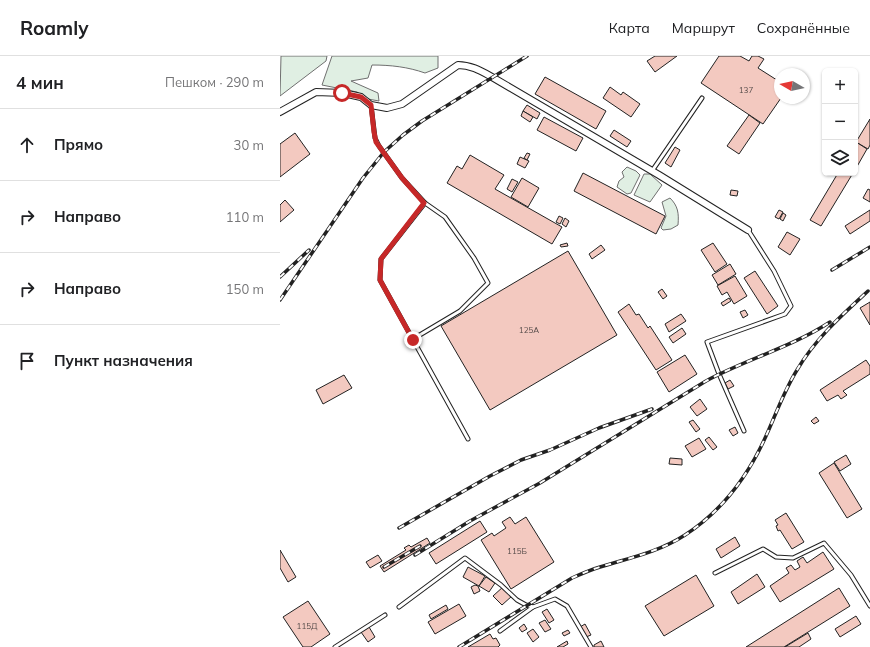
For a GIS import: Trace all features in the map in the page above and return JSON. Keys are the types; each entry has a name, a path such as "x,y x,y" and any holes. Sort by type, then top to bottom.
{"street":[{"path":"280,112 316,92 342,93 361,97 371,105 387,108 402,104 458,65 466,65 492,77 652,171 748,230"}],"lane":[{"path":"652,171 702,98"},
{"path":"371,105 376,142 402,178 424,203 445,217 474,258 488,282 460,311 413,340"},
{"path":"424,203 381,259 380,280 468,438"},
{"path":"744,431 719,374 707,342 785,314 791,306 774,271 748,230"},
{"path":"715,573 763,549 776,557 793,558 824,543 851,575 870,606"},
{"path":"399,607 465,558 501,585 517,600 533,607"},
{"path":"500,631 533,607 555,599 567,606 591,647"},
{"path":"335,647 385,615"}],"green space":[{"path":"281,56 327,56 326,61 280,96"},
{"path":"332,56 438,56 438,68 425,73 412,69 386,65 372,65 368,78 351,81 378,93 379,101 368,99 357,92 322,85"},
{"path":"627,167 636,171 640,175 631,193 627,194 617,187 619,181 624,177 622,172"},
{"path":"644,174 650,174 662,185 650,202 634,195"},
{"path":"670,198 675,204 677,210 678,225 671,229 663,230 661,228 666,216 662,202"}],"building":[{"path":"655,56 677,56 655,72 647,61"},
{"path":"719,56 740,56 749,61 752,56 758,56 764,59 758,68 774,78 774,104 777,104 763,124 701,83"},
{"path":"545,77 606,111 596,129 535,94"},
{"path":"610,87 621,95 623,92 640,104 631,117 603,98"},
{"path":"527,105 540,113 537,119 523,111"},
{"path":"523,111 533,117 530,122 521,116"},
{"path":"749,115 760,123 739,154 727,146"},
{"path":"544,117 583,138 576,151 537,130"},
{"path":"870,119 870,145 868,149 858,143 858,139"},
{"path":"614,130 631,141 627,147 610,136"},
{"path":"295,133 310,154 280,177 280,144"},
{"path":"858,143 867,149 858,165"},
{"path":"675,147 680,150 671,167 665,163"},
{"path":"527,153 530,154 527,160 524,158"},
{"path":"470,155 504,175 495,189 562,227 552,244 447,183 457,166 462,169"},
{"path":"520,157 529,161 525,168 517,164"},
{"path":"583,173 665,216 656,234 574,191"},
{"path":"836,176 851,176 821,226 810,220"},
{"path":"522,178 539,188 528,207 511,197"},
{"path":"512,179 518,182 512,192 507,189"},
{"path":"868,189 870,190 870,202 863,198"},
{"path":"731,190 738,191 737,196 730,195"},
{"path":"285,200 294,210 280,222 280,205"},
{"path":"779,210 783,212 779,219 775,217"},
{"path":"870,210 870,221 850,234 845,226"},
{"path":"783,213 786,215 783,221 780,219"},
{"path":"559,216 563,218 560,224 556,222"},
{"path":"565,218 569,221 566,227 562,224"},
{"path":"787,232 800,239 790,255 778,247"},
{"path":"567,243 568,246 561,247 560,245"},
{"path":"713,243 727,264 715,272 701,250"},
{"path":"601,245 605,250 592,259 589,254"},
{"path":"568,251 617,335 490,410 441,326"},
{"path":"730,264 736,274 718,285 712,275"},
{"path":"755,271 778,306 767,314 744,278"},
{"path":"735,276 747,296 734,304 727,292 722,295 717,286"},
{"path":"662,289 667,296 663,299 658,292"},
{"path":"729,298 731,301 723,306 721,303"},
{"path":"870,302 870,325 860,308"},
{"path":"629,304 636,315 639,314 648,328 650,326 672,360 656,370 618,312"},
{"path":"745,310 748,315 743,318 740,312"},
{"path":"681,314 686,321 669,332 665,324"},
{"path":"682,328 686,334 673,343 669,337"},
{"path":"685,355 697,374 669,392 657,372"},
{"path":"866,360 870,366 870,374 843,391 847,395 841,399 838,395 827,401 820,390"},
{"path":"344,375 352,388 323,404 316,390"},
{"path":"730,380 734,386 728,389 725,383"},
{"path":"700,399 707,409 697,416 690,407"},
{"path":"816,417 819,421 814,424 811,421"},
{"path":"693,420 700,429 696,432 689,422"},
{"path":"735,427 738,433 733,436 729,430"},
{"path":"709,437 717,447 713,450 705,440"},
{"path":"699,438 706,449 692,457 685,446"},
{"path":"846,455 851,464 840,471 834,462"},
{"path":"670,458 682,459 682,465 669,464"},
{"path":"834,463 862,509 847,518 819,473"},
{"path":"786,513 804,542 792,549 780,530 778,531 776,526 778,525 775,520"},
{"path":"510,517 515,524 526,517 554,562 511,589 481,540 492,533 494,536 506,528 502,522"},
{"path":"480,521 487,532 436,564 429,553"},
{"path":"735,537 740,546 721,558 716,549"},
{"path":"427,538 430,543 384,572 380,566 406,550 404,548 409,545 411,547"},
{"path":"280,550 296,577 288,582 280,568"},
{"path":"823,552 834,569 780,602 770,586 789,573 786,568 791,565 795,570 800,567 797,561 803,557 807,563"},
{"path":"378,555 382,561 370,568 366,562"},
{"path":"468,567 485,576 479,586 463,577"},
{"path":"757,574 765,587 738,604 731,592"},
{"path":"696,575 714,606 664,636 645,606"},
{"path":"486,577 495,583 489,592 479,586"},
{"path":"475,585 478,586 480,591 474,594 471,587"},
{"path":"504,586 512,596 502,605 493,596"},
{"path":"839,588 850,606 784,647 746,647"},
{"path":"308,601 330,634 311,647 303,647 283,617"},
{"path":"459,604 466,616 435,634 428,622"},
{"path":"446,605 448,609 431,619 429,615"},
{"path":"547,609 554,620 549,623 542,612"},
{"path":"856,616 861,624 840,637 835,629"},
{"path":"545,620 551,629 545,632 539,623"},
{"path":"524,624 527,629 522,632 519,628"},
{"path":"585,624 591,635 586,637 580,627"},
{"path":"369,627 375,637 368,642 361,632"},
{"path":"533,629 539,637 533,642 527,633"},
{"path":"568,630 570,633 564,636 562,633"},
{"path":"808,633 811,639 799,647 785,647"},
{"path":"490,634 493,639 496,638 500,645 498,647 468,647"},
{"path":"567,641 568,644 563,647 557,647"},
{"path":"601,641 604,647 594,647 594,645"}],"railway":[{"path":"280,300 363,178 384,152 422,121 527,56"},
{"path":"832,270 870,247"},
{"path":"280,277 309,250"},
{"path":"459,647 572,578 593,569 644,554 665,546 685,535 711,515 733,492 751,465 759,451 788,386 804,359 830,328 868,291"},
{"path":"415,555 470,521 540,483 706,381 800,339 830,322"},
{"path":"399,528 521,460 550,450 599,428 652,409"},
{"path":"384,567 420,546"}],"route":[{"path":"342,93 361,97 371,105 374,138 376,142 402,178 424,203 381,259 380,280 413,340"}]}
